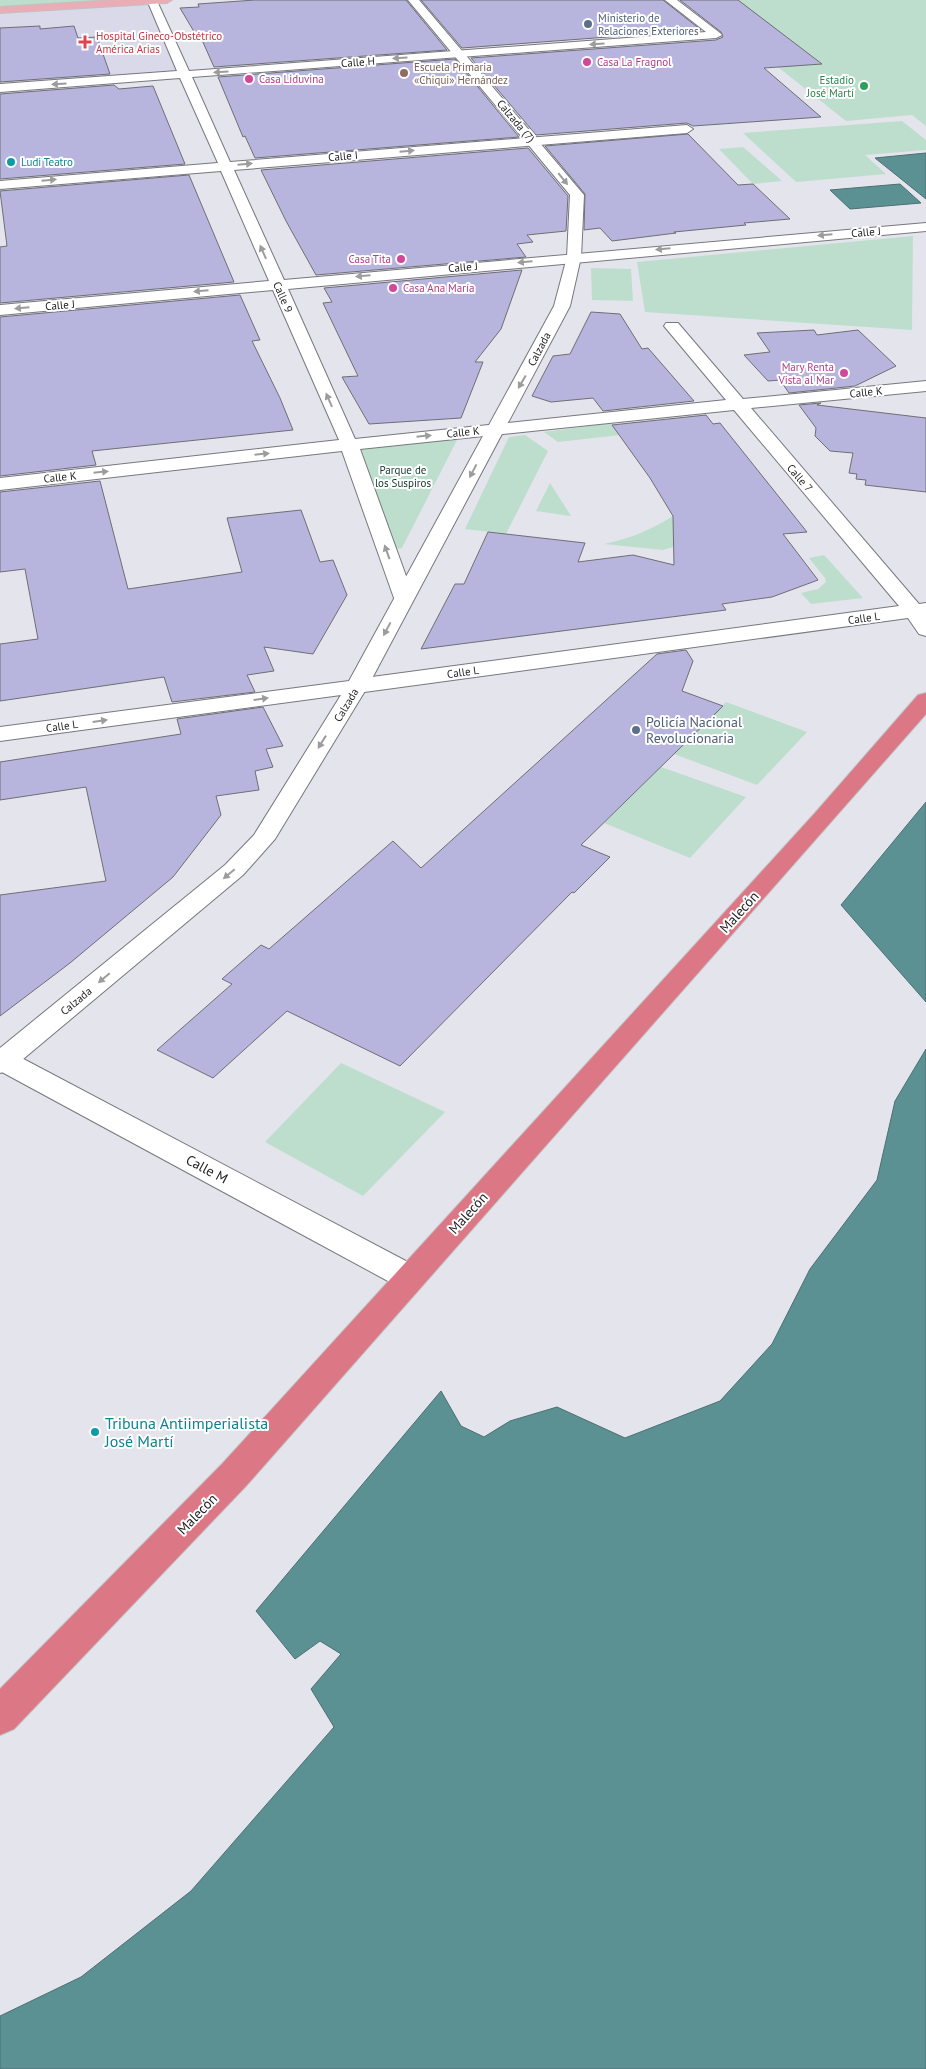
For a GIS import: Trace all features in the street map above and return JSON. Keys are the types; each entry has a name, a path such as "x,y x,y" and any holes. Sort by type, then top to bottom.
{"highway":[{"name":"Malecón","path":"0,1716 234,1475 823,818 926,700"}],"main road":[{"path":"0,10 157,0"}],"street":[{"name":"Calle 9","path":"157,0 184,75 223,166 349,444 404,598"},
{"name":"Calzada (7)","path":"413,0 577,195 574,257"},
{"name":"Calle H","path":"0,88 716,35 670,0"},
{"name":"Calle I","path":"0,184 687,130"},
{"name":"Calle J","path":"0,310 574,257 926,227"},
{"name":"Calzada","path":"2,1062 234,870 263,839 357,686 533,362 562,306 574,257"},
{"name":"Calle 7","path":"672,326 738,406 920,610 926,630"},
{"name":"Calle K","path":"0,484 496,428 738,406 926,386"},
{"name":"Calle L","path":"0,734 920,610"},
{"name":"Calle M","path":"2,1062 410,1278"}],"shaded area":[{"name":"Hospital Gineco-Obstétrico América Arias","path":"152,1 184,75 0,88 0,10"}],"green space":[{"path":"0,0 122,0 0,8"},
{"name":"Estadio José Martí","path":"693,0 926,0 926,126 912,115 846,121"},
{"path":"902,121 926,140 926,150 865,155 886,174 796,182 743,133"},
{"path":"743,147 782,181 753,184 719,149"},
{"path":"913,236 912,330 645,312 637,262"},
{"path":"591,268 631,269 633,301 592,300"},
{"path":"611,423 620,435 558,442 544,432"},
{"path":"525,435 548,451 506,534 465,529 509,437"},
{"name":"Parque de los Suspiros","path":"458,438 402,548 396,549 360,449"},
{"path":"550,483 571,516 536,511"},
{"path":"673,516 673,547 663,550 604,544 640,533"},
{"path":"824,555 863,598 811,604 801,593 818,589 826,582 809,558"},
{"path":"726,702 807,732 757,785 674,754"},
{"path":"661,767 746,797 690,858 604,823"},
{"path":"341,1063 445,1112 363,1196 265,1142"}],"water":[{"path":"926,153 926,199 875,158"},
{"path":"900,184 921,203 850,209 830,190"},
{"path":"926,802 926,1002 841,905"},
{"path":"926,1049 926,2069 0,2069 0,2016 81,1977 191,1891 334,1727 311,1689 341,1654 320,1641 295,1659 256,1611 441,1391 461,1426 484,1437 510,1421 557,1407 625,1438 720,1401 772,1344 810,1269 877,1180 895,1101"}],"building":[{"path":"255,0 406,0 447,50 214,67 202,40 199,40 180,8 199,7 198,4"},
{"path":"421,0 663,0 701,30 462,48"},
{"path":"680,0 738,0 822,64 764,68 821,117 693,126 687,123 536,135 471,58 716,40 723,37 721,32"},
{"path":"40,26 40,29 74,26 78,38 97,37 110,74 0,82 0,28"},
{"path":"455,59 519,137 255,158 245,136 243,137 218,77"},
{"path":"114,85 119,89 153,86 185,164 0,179 0,94"},
{"path":"688,134 738,185 753,184 790,219 744,223 746,225 674,232 676,233 612,241 600,228 584,230 585,194 545,146"},
{"path":"528,148 568,196 566,231 527,235 533,242 517,244 526,257 316,275 286,221 261,170"},
{"path":"189,175 234,282 0,303 0,247 7,246 0,191"},
{"path":"522,270 501,329 475,362 483,362 461,418 369,424 342,377 358,376 323,303 332,302 324,288"},
{"path":"240,295 260,340 252,341 280,398 293,430 92,451 96,465 0,476 0,317"},
{"path":"591,312 620,314 642,349 648,348 694,401 603,411 593,398 551,402 532,396 553,356 570,354"},
{"path":"814,330 817,335 858,330 896,366 855,386 789,393 780,380 768,381 744,355 770,352 757,333"},
{"path":"821,403 817,405 926,418 926,492 865,485 866,480 856,479 857,474 849,473 853,453 830,451 815,436 816,428 799,405"},
{"path":"706,415 713,424 720,423 807,532 783,534 818,580 772,597 722,604 726,610 421,649 455,584 464,584 488,532 585,543 578,562 633,555 674,565 673,516 650,478 612,425"},
{"path":"100,481 128,589 242,572 227,518 301,510 320,562 333,560 347,595 313,654 264,647 274,671 247,675 255,692 172,702 164,677 0,701 0,644 38,639 25,569 0,572 0,492"},
{"path":"686,650 693,661 682,691 723,706 581,845 610,857 574,893 572,892 400,1066 287,1011 213,1078 157,1050 232,984 222,979 261,945 269,949 393,841 421,868 657,654"},
{"path":"263,707 283,746 266,749 273,767 255,771 259,790 216,796 221,815 173,877 70,963 0,1016 0,895 106,881 86,787 0,800 0,762 181,734 177,719"}],"place":[{"name":"Ministerio de Relaciones Exteriores","path":"588,24"},
{"name":"Hospital Gineco-Obstétrico América Arias","path":"85,42"},
{"name":"Casa La Fragnol","path":"587,62"},
{"name":"Escuela Primaria «Chiqui» Hernández","path":"404,73"},
{"name":"Casa Liduvina","path":"249,79"},
{"name":"Estadio José Martí","path":"864,86"},
{"name":"Ludi Teatro","path":"11,162"},
{"name":"Casa Tita","path":"401,259"},
{"name":"Casa Ana María","path":"393,288"},
{"name":"Mary Renta Vista al Mar","path":"844,373"},
{"name":"Policía Nacional Revolucionaria","path":"636,730"},
{"name":"Tribuna Antiimperialista José Martí","path":"95,1432"}]}
